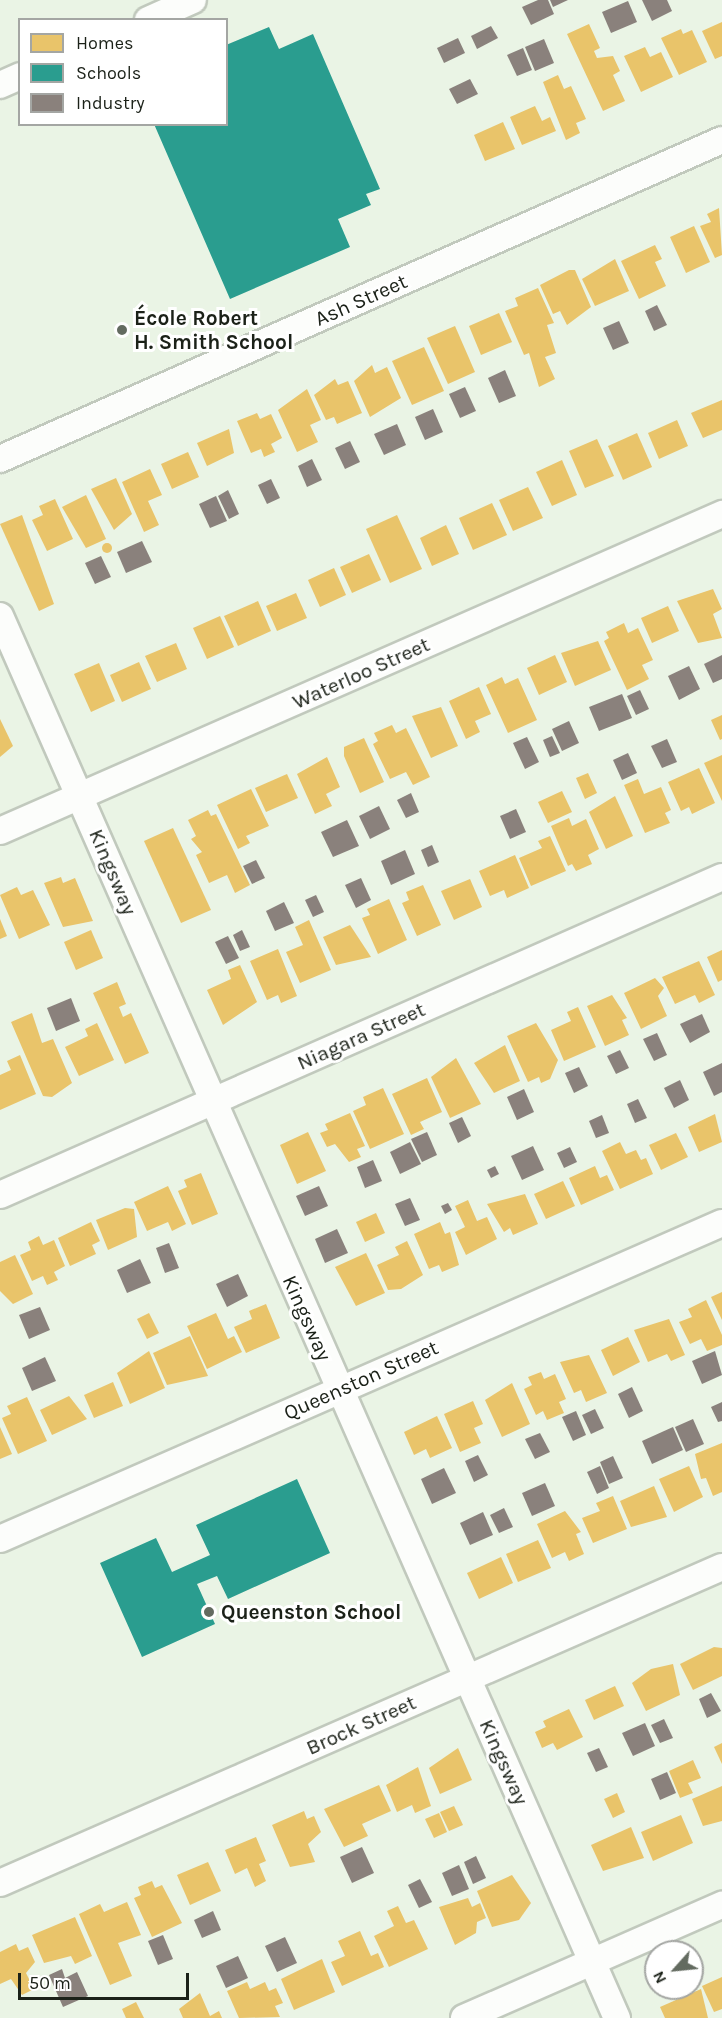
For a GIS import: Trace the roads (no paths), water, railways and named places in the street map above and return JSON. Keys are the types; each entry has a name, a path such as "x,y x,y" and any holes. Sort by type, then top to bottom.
{"street":[{"path":"152,18 193,0"},
{"path":"0,85 18,77"},
{"name":"Ash Street","path":"0,459 722,140"},
{"name":"Waterloo Street","path":"0,831 722,514"},
{"name":"Kingsway","path":"0,616 617,2018"},
{"name":"Niagara Street","path":"0,1195 722,877"},
{"name":"Queenston Street","path":"0,1539 722,1223"},
{"name":"Brock Street","path":"0,1883 722,1567"},
{"path":"464,2018 722,1905"}],"place":[{"name":"École Robert H. Smith School","path":"122,330"},
{"name":"Queenston School","path":"209,1612"}]}
